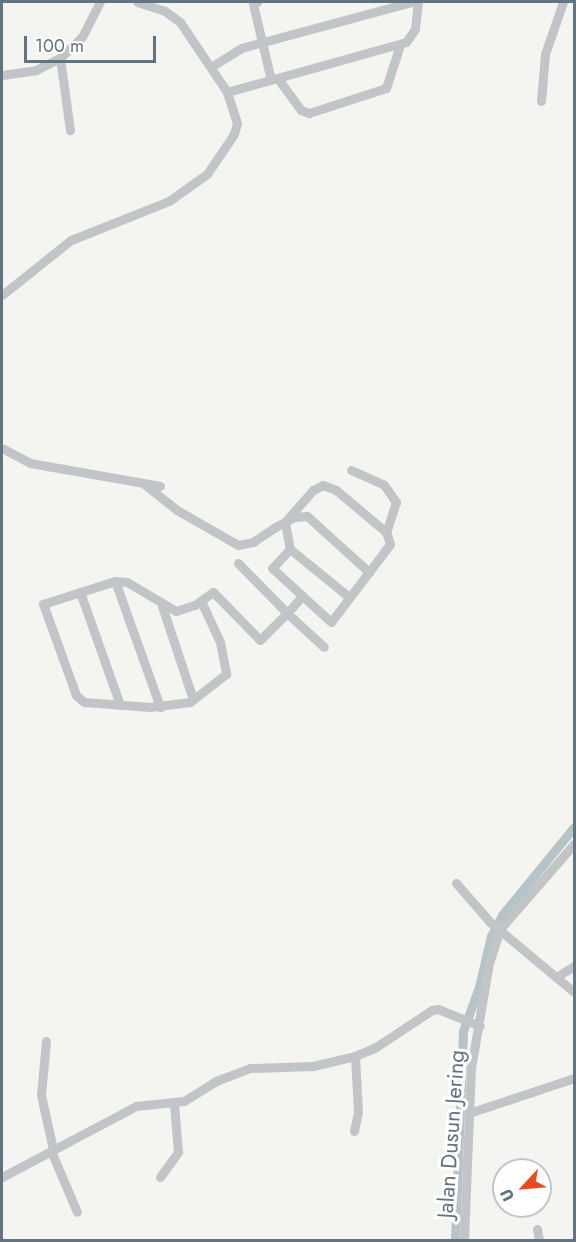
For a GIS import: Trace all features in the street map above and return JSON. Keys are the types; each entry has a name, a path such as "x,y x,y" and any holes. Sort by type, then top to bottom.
{"street":[{"path":"2,75 36,70 60,58 82,37 100,2"},
{"path":"2,295 71,240 163,205 202,179 237,128 227,92 176,18 137,2"},
{"path":"257,2 253,4 261,42 275,80 301,110 309,113 386,88 400,45"},
{"path":"211,67 233,51 411,2"},
{"path":"227,92 400,45 410,38 415,29 418,2"},
{"path":"540,101 545,54 563,2"},
{"path":"60,58 70,130"},
{"path":"2,448 30,463 160,486"},
{"path":"351,470 384,485 396,502 386,532"},
{"path":"144,484 177,510 238,544 253,542 285,522 307,516 369,572"},
{"path":"285,522 313,490 323,485 336,490 386,532 390,544 331,622 272,568 290,549"},
{"path":"285,522 290,549 349,597"},
{"path":"238,563 324,647"},
{"path":"201,601 220,642 226,674 193,699 160,707 84,702 67,677 43,604 115,581 127,582 162,606 176,611 201,601 213,592 260,640 302,596"},
{"path":"115,581 160,707"},
{"path":"80,592 120,705"},
{"path":"162,606 193,699"},
{"name":"Jalan Dusun Jering","path":"464,1240 471,1068 497,927 574,844"},
{"path":"456,883 497,927 558,976 574,992"},
{"path":"558,976 574,966"},
{"path":"2,1177 136,1106 174,1104 216,1081 250,1068 313,1066 355,1056 376,1047 426,1012 438,1009 480,1026"},
{"path":"46,1041 41,1095 52,1150 77,1212"},
{"path":"354,1131 358,1112 355,1056"},
{"path":"469,1113 574,1078"},
{"path":"160,1177 178,1152 174,1104"},
{"path":"537,1229 539,1240"}],"waterway":[{"path":"455,1240 463,1031 479,987 491,936 502,915 574,827"}]}
